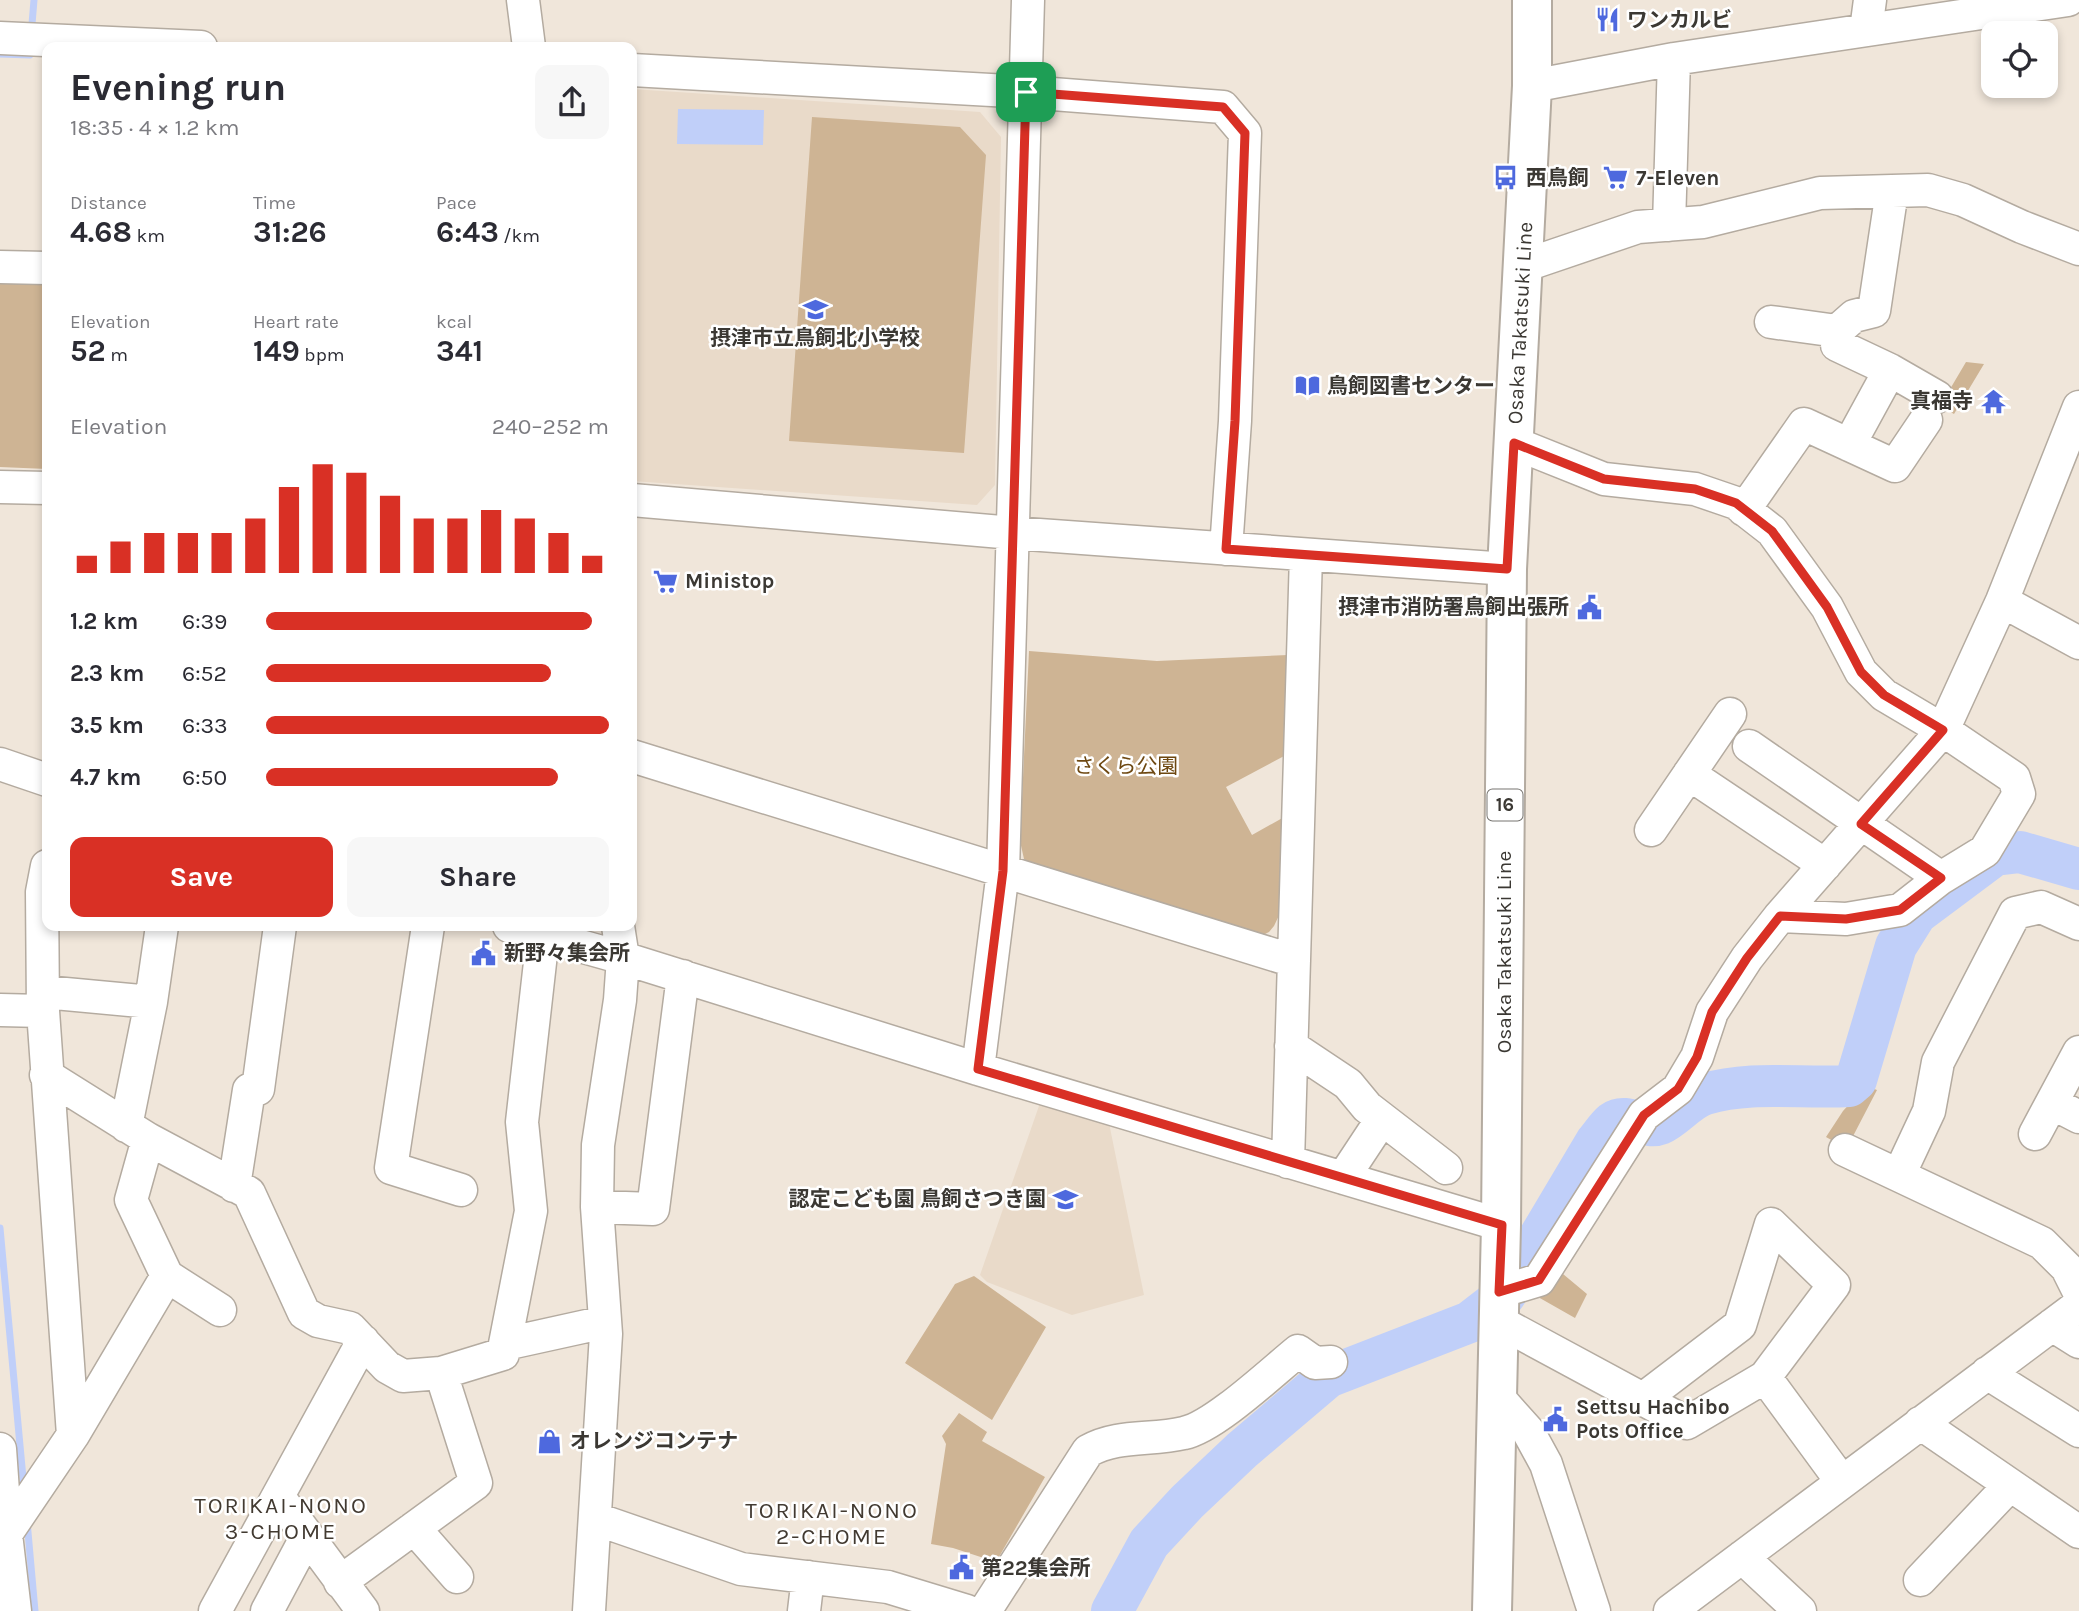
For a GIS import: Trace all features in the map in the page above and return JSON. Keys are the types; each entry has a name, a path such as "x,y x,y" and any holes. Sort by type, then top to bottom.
{"main road":[{"name":"Osaka Takatsuki Line","path":"1492,1611 1502,1225 1507,569 1532,86 1532,0"}],"street":[{"path":"523,0 527,42"},
{"path":"978,1069 1003,871 1028,0"},
{"path":"1532,86 1674,59 1868,15 2067,0"},
{"path":"0,38 89,42"},
{"path":"1669,225 1674,59"},
{"path":"637,71 1026,92 1223,107 1245,133 1235,421 1226,549"},
{"path":"1523,266 1638,227 1703,222 1820,193 1927,190 1964,201 2079,249"},
{"path":"1744,510 1804,424 1895,466 1931,408 1890,370 1837,345 1837,331 1854,316 1874,311 1892,191"},
{"path":"0,267 42,268"},
{"path":"1771,322 1837,331"},
{"path":"1849,445 1890,370"},
{"path":"1643,1399 1740,1325 1771,1224 1834,1285 1765,1377 1687,1423 1643,1399 1499,1306 1539,1280 1639,1123 1678,1089 1697,1057 1712,1012 1747,958 1780,916 1943,730 2002,601 2079,407"},
{"path":"1514,443 1604,479 1695,489 1736,503 1772,531 1827,607 1861,672 1884,695 1943,730 2014,778 2019,794 1985,851 1941,878 1900,910 1846,919 1780,916"},
{"path":"0,487 42,488"},
{"path":"637,500 1013,533 1507,569"},
{"path":"1289,1162 1306,555"},
{"path":"2002,601 2079,643"},
{"path":"1651,830 1730,714"},
{"path":"1749,746 1941,878"},
{"path":"637,758 1293,961"},
{"path":"0,764 42,778"},
{"path":"1689,774 1825,865"},
{"path":"1899,1175 1929,1111 1938,1062 2015,913 2041,907 2079,924"},
{"path":"44,931 46,1075 73,1435"},
{"path":"161,931 151,1002 131,1200 167,1276 220,1310"},
{"path":"234,1186 249,1090 258,1089 279,931"},
{"path":"427,931 391,1168 461,1190"},
{"path":"526,931 623,958 978,1069 1502,1225"},
{"path":"589,1611 605,1322 597,1207 598,1146 620,1000 623,958 619,931"},
{"path":"46,1075 137,1133 249,1193 304,1313 318,1321 350,1328 387,1367 403,1376 442,1373 503,1354 531,1211 522,1122 543,936"},
{"path":"597,1207 653,1209 682,976"},
{"path":"0,1010 43,1001 151,1002"},
{"path":"1291,1046 1348,1084 1367,1107 1446,1168"},
{"path":"2035,1134 2065,1110 2079,1052"},
{"path":"1343,1178 1382,1119"},
{"path":"1845,1150 2042,1243 2067,1268 2079,1292"},
{"path":"18,1517 73,1435 167,1276"},
{"path":"1670,1611 2079,1305"},
{"path":"505,1344 605,1322"},
{"path":"2052,1325 2079,1342"},
{"path":"215,1611 363,1341"},
{"path":"985,1611 1088,1451 1104,1442 1185,1433 1210,1422 1298,1350 1315,1363 1331,1362"},
{"path":"340,1582 476,1483 442,1373"},
{"path":"1987,1373 2079,1431"},
{"path":"1765,1377 1842,1482"},
{"path":"1496,1395 1528,1432 1546,1464 1594,1611"},
{"path":"1920,1423 2079,1532"},
{"path":"0,1449 18,1517 14,1605"},
{"path":"1920,1580 2010,1485"},
{"path":"278,1496 363,1611"},
{"path":"596,1519 741,1569 888,1587 967,1611"},
{"path":"414,1528 457,1577"},
{"path":"267,1611 307,1536"},
{"path":"1742,1558 1800,1611"},
{"path":"803,1611 808,1577"}],"shaded area":[{"name":"摂津市立鳥飼北小学校","path":"637,89 980,112 1001,137 995,485 977,505 637,481"},
{"name":"認定こども園 鳥飼さつき園","path":"1040,1103 1109,1123 1144,1295 1072,1315 987,1282 980,1275"}],"green space":[{"path":"812,117 960,127 986,155 964,453 789,441"},
{"path":"0,282 42,283 42,469 0,467"},
{"path":"1966,362 1984,364 1954,414 1940,406"},
{"name":"さくら公園","path":"1029,651 1157,661 1288,655 1286,755 1226,787 1252,835 1286,816 1282,909 1269,932 1261,936 1031,865 1024,859 1020,841"},
{"path":"1866,1086 1877,1090 1851,1140 1842,1146 1826,1137 1843,1111"},
{"path":"1557,1269 1587,1294 1575,1318 1538,1297"},
{"path":"974,1276 1046,1327 992,1420 905,1363 955,1284"},
{"path":"959,1413 987,1432 982,1441 1045,1477 996,1562 931,1544 946,1444 942,1436"}],"water":[{"path":"678,109 764,110 763,145 677,144"}],"waterway":[{"path":"32,24 34,0"},
{"path":"0,54 30,55 30,50"},
{"path":"1112,1611 1149,1543 1187,1502 1242,1450 1328,1377 1470,1322 1505,1295 1596,1142 1613,1122 1624,1119 1648,1125 1660,1124 1705,1094 1741,1087 1849,1086 1856,1080 1896,946 1916,914 1995,855 2020,852 2079,869"},
{"path":"0,1228 24,1489"},
{"path":"27,1521 35,1611"}],"place":[{"name":"ワンカルビ","path":"1607,20"},
{"name":"西鳥飼","path":"1506,178"},
{"name":"7-Eleven","path":"1616,178"},
{"name":"摂津市立鳥飼北小学校","path":"815,309"},
{"name":"鳥飼図書センター","path":"1307,386"},
{"name":"真福寺","path":"1993,401"},
{"name":"Ministop","path":"665,581"},
{"name":"摂津市消防署鳥飼出張所","path":"1589,607"},
{"name":"新野々集会所","path":"484,953"},
{"name":"認定こども園 鳥飼さつき園","path":"1066,1199"},
{"name":"Settsu Hachibo Pots Office","path":"1556,1419"},
{"name":"オレンジコンテナ","path":"550,1441"},
{"name":"第22集会所","path":"961,1568"}],"district":[{"name":"TORIKAI-NONO 3-CHOME","path":"281,1518"},
{"name":"TORIKAI-NONO 2-CHOME","path":"832,1523"}],"route":[{"path":"1026,92 1223,107 1245,133 1235,421 1226,549 1507,569 1514,443 1604,479 1695,489 1736,503 1772,531 1827,607 1861,672 1884,695 1943,730 1861,824 1941,878 1900,910 1846,919 1780,916 1747,958 1712,1012 1697,1057 1678,1089 1644,1115 1539,1280 1499,1292 1502,1225 978,1069 997,936 1003,871 1026,92"}]}
